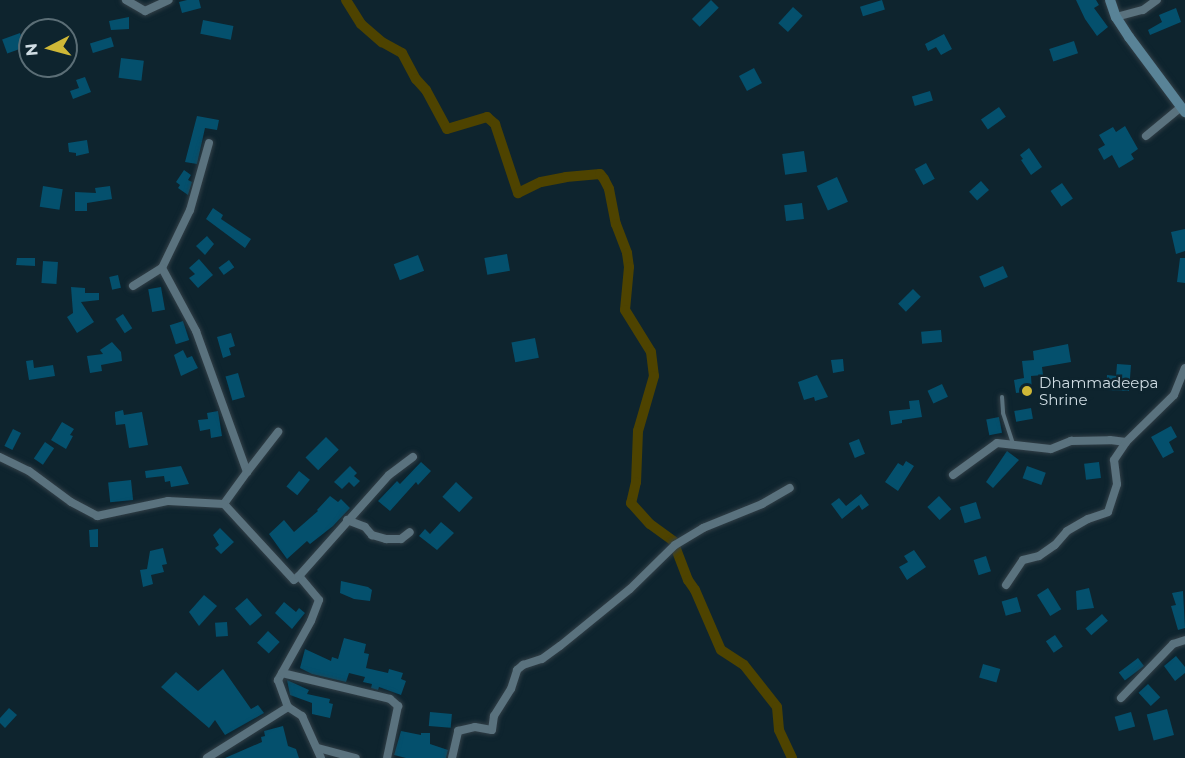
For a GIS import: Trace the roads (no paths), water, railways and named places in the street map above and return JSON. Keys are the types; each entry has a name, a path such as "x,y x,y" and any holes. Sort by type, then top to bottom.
{"street":[{"path":"126,0 145,11 169,0"},
{"path":"1110,0 1116,17 1183,110 1146,136"},
{"path":"1116,17 1143,10 1157,0"},
{"path":"133,286 162,268 190,210 209,142"},
{"path":"162,268 196,331 247,472"},
{"path":"1006,585 1023,560 1039,556 1055,545 1067,531 1088,519 1108,512 1117,484 1114,460 1126,442 1174,395 1185,368"},
{"path":"224,504 278,432"},
{"path":"954,476 997,443 1052,449 1071,441 1126,442"},
{"path":"0,457 29,471 71,502 97,516 168,501 224,504 294,580 389,475 413,457"},
{"path":"452,758 458,731 475,727 492,730 494,716 511,689 517,670 523,664 542,658 560,646 630,590 675,545 704,528 762,504 790,488"},
{"path":"347,520 365,527 372,535 386,539 401,539 410,532"},
{"path":"299,576 319,600 311,621 278,680 288,707 302,716 321,758"},
{"path":"1121,698 1173,644 1185,640"},
{"path":"282,673 390,699 398,706 387,758"},
{"path":"207,758 288,707"},
{"path":"318,748 356,758"}],"lane":[{"path":"1002,397 1003,413 1013,443"}],"waterway":[{"path":"346,0 361,24 382,42 402,53 416,79 426,90 447,129 487,117 495,124 518,193 541,182 566,177 600,174 604,179 609,189 616,224 627,253 629,267 625,310 651,352 654,376 638,431 636,482 631,503 650,524 673,541 688,580 695,590 721,650 744,665 777,707 779,730 792,758"}],"place":[{"name":"Dhammadeepa Shrine","path":"1027,391"}]}
